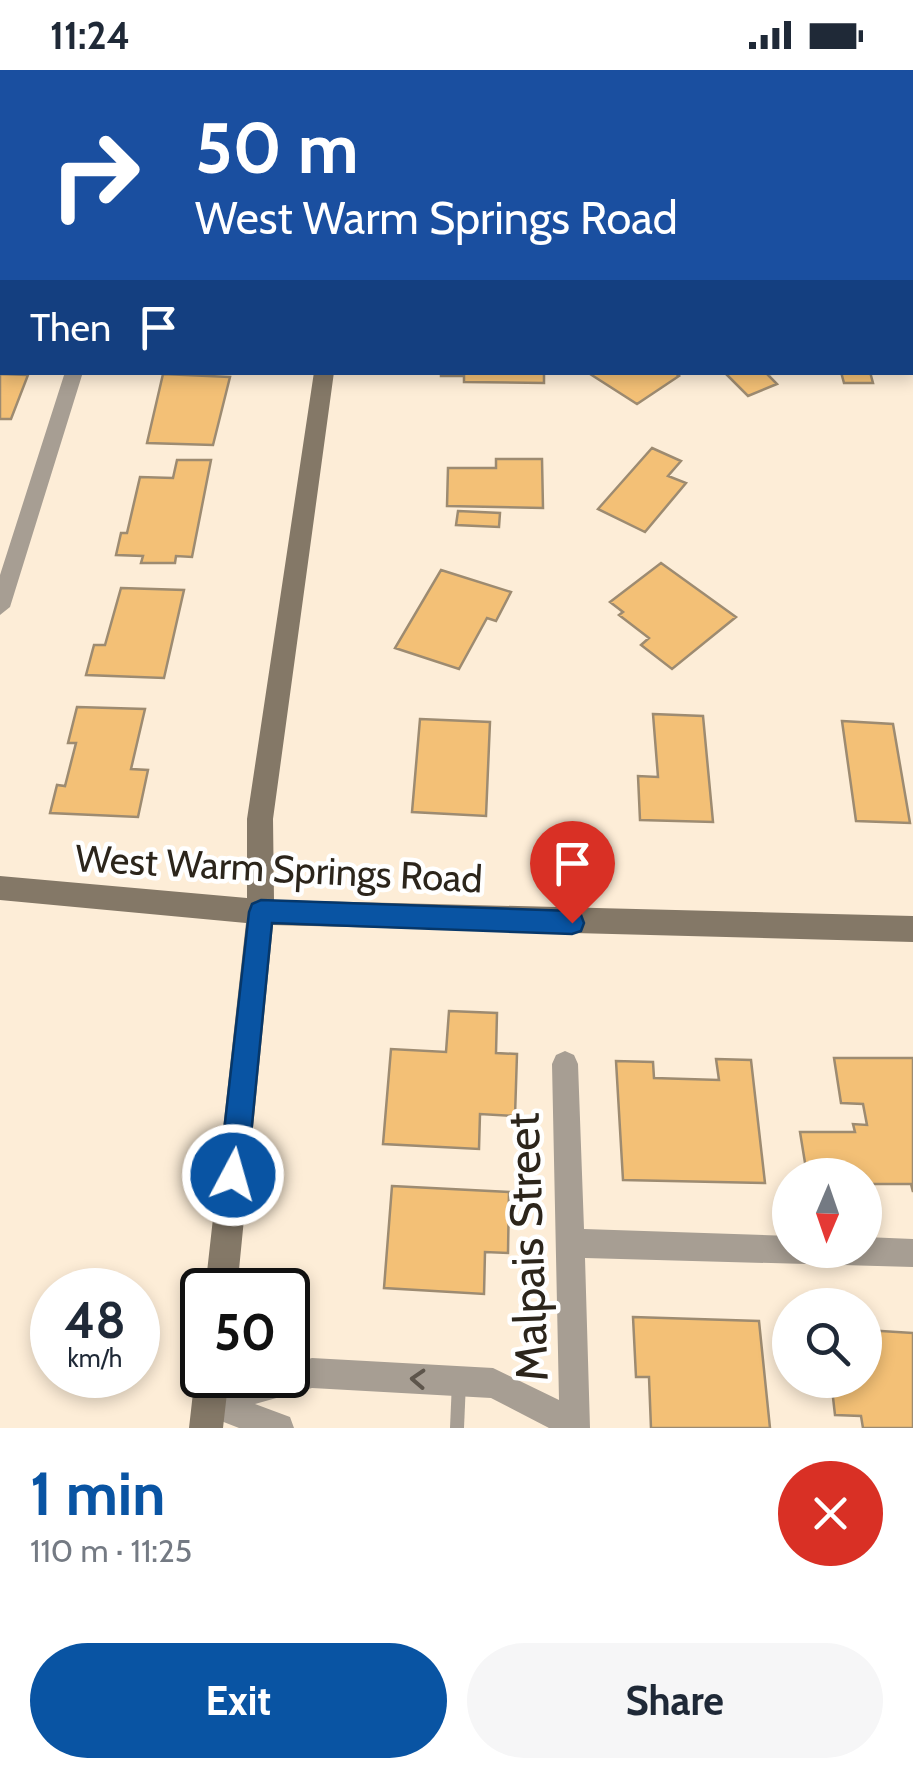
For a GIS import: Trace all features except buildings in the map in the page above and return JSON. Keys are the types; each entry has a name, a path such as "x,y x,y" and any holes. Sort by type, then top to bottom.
{"main road":[{"path":"223,1268 261,912 260,819 324,375"},
{"name":"West Warm Springs Road","path":"0,888 261,912 913,930"}],"street":[{"path":"0,608 73,375"},
{"name":"Malpais Street","path":"564,1064 572,1427"},
{"path":"569,1244 772,1250"},
{"path":"882,1252 913,1253"},
{"path":"209,1402 312,1372 493,1383 572,1427"},
{"path":"209,1402 278,1428"}],"lane":[{"path":"457,1428 459,1381"}],"route":[{"path":"233,1175 261,912 572,923"}]}
